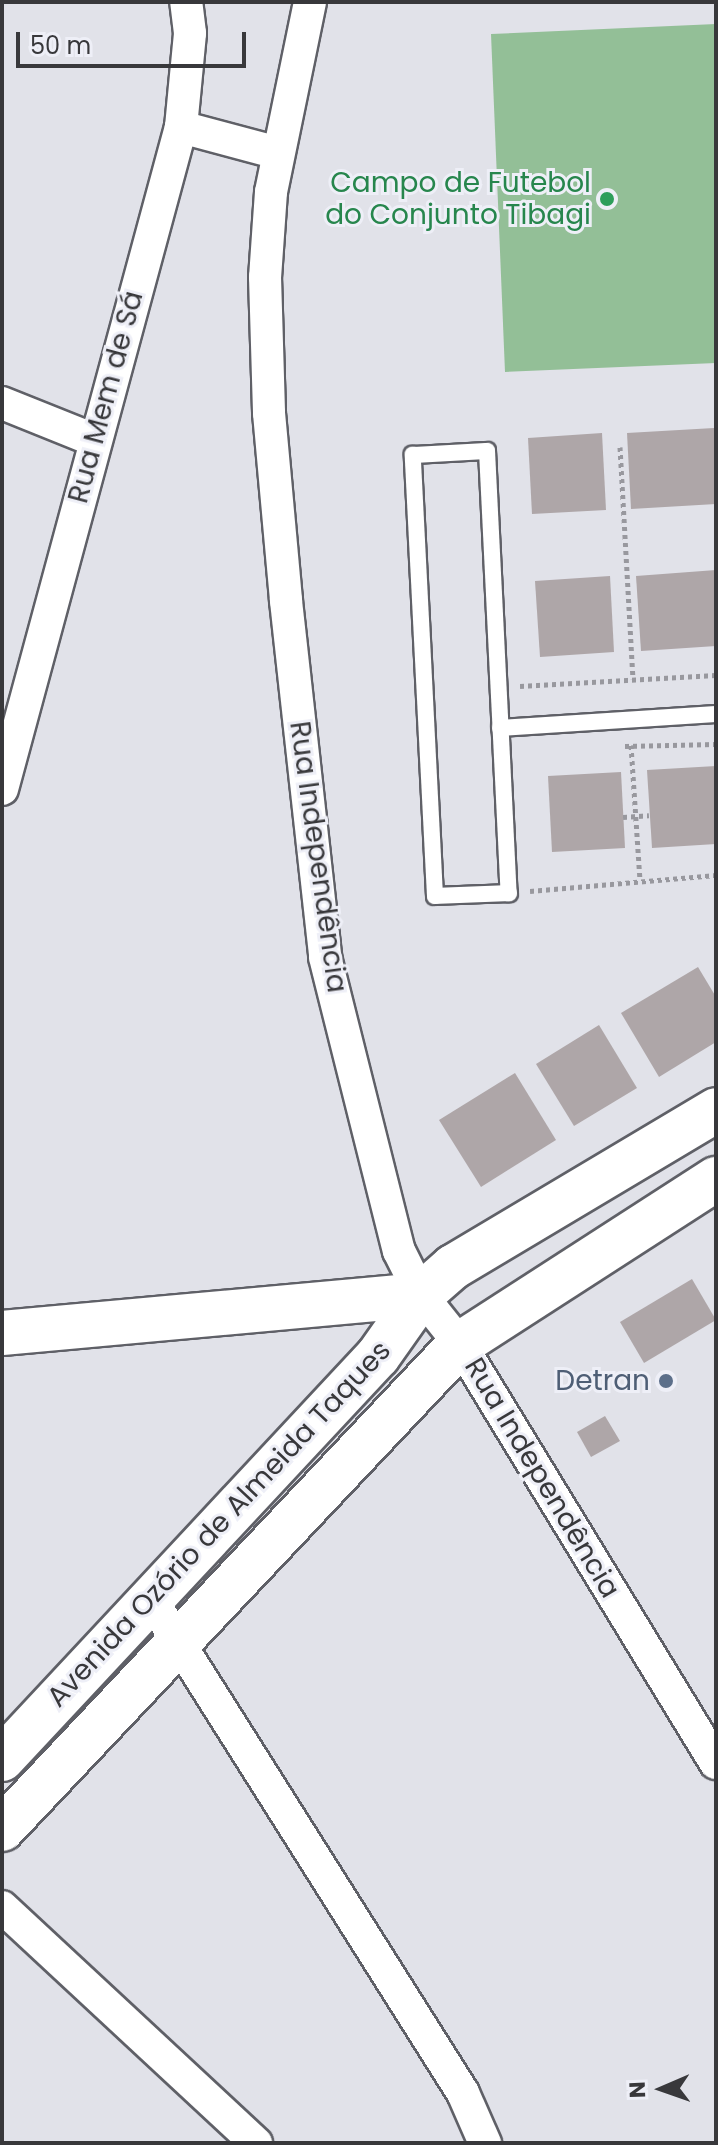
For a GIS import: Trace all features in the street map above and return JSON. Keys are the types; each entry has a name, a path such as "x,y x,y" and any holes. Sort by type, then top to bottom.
{"street":[{"name":"Rua Mem de Sá","path":"2,789 181,127 189,47 186,2"},
{"name":"Rua Independência","path":"310,2 278,153 265,277 269,413 325,957 399,1251 421,1295 460,1344 716,1763"},
{"path":"181,127 278,153"},
{"path":"2,403 94,440"},
{"name":"Avenida Ozório de Almeida Taques","path":"2,1759 378,1356 421,1295 453,1267 716,1110"},
{"name":"Avenida Ozório de Almeida Taques","path":"2,1829 460,1344 716,1179"},
{"path":"2,1333 421,1295"},
{"path":"151,1599 463,2093 485,2143"},
{"path":"2,1907 256,2143"}],"lane":[{"path":"487,451 500,728 509,893 435,896 413,455 487,451"},
{"path":"500,728 716,714"}],"path":[{"path":"620,447 633,679"},
{"path":"499,687 716,675"},
{"path":"629,720 640,880"},
{"path":"623,817 649,815"},
{"path":"509,893 716,875"}],"green space":[{"name":"Campo de Futebol do Conjunto Tibagi","path":"716,24 716,363 505,372 491,34"}],"building":[{"path":"714,428 716,504 631,509 627,433"},
{"path":"602,433 606,510 532,514 528,438"},
{"path":"716,570 716,646 641,651 636,576"},
{"path":"610,576 614,652 540,657 535,581"},
{"path":"716,766 716,844 652,848 647,770"},
{"path":"621,772 625,848 552,852 548,776"},
{"path":"698,967 716,997 716,1042 659,1077 621,1013"},
{"path":"599,1025 637,1088 574,1126 536,1064"},
{"path":"515,1073 556,1140 481,1187 439,1120"},
{"path":"692,1279 716,1320 644,1363 620,1322"},
{"path":"605,1416 620,1441 591,1457 577,1432"}],"place":[{"name":"Campo de Futebol do Conjunto Tibagi","path":"607,199"},
{"name":"Detran","path":"666,1381"}]}
